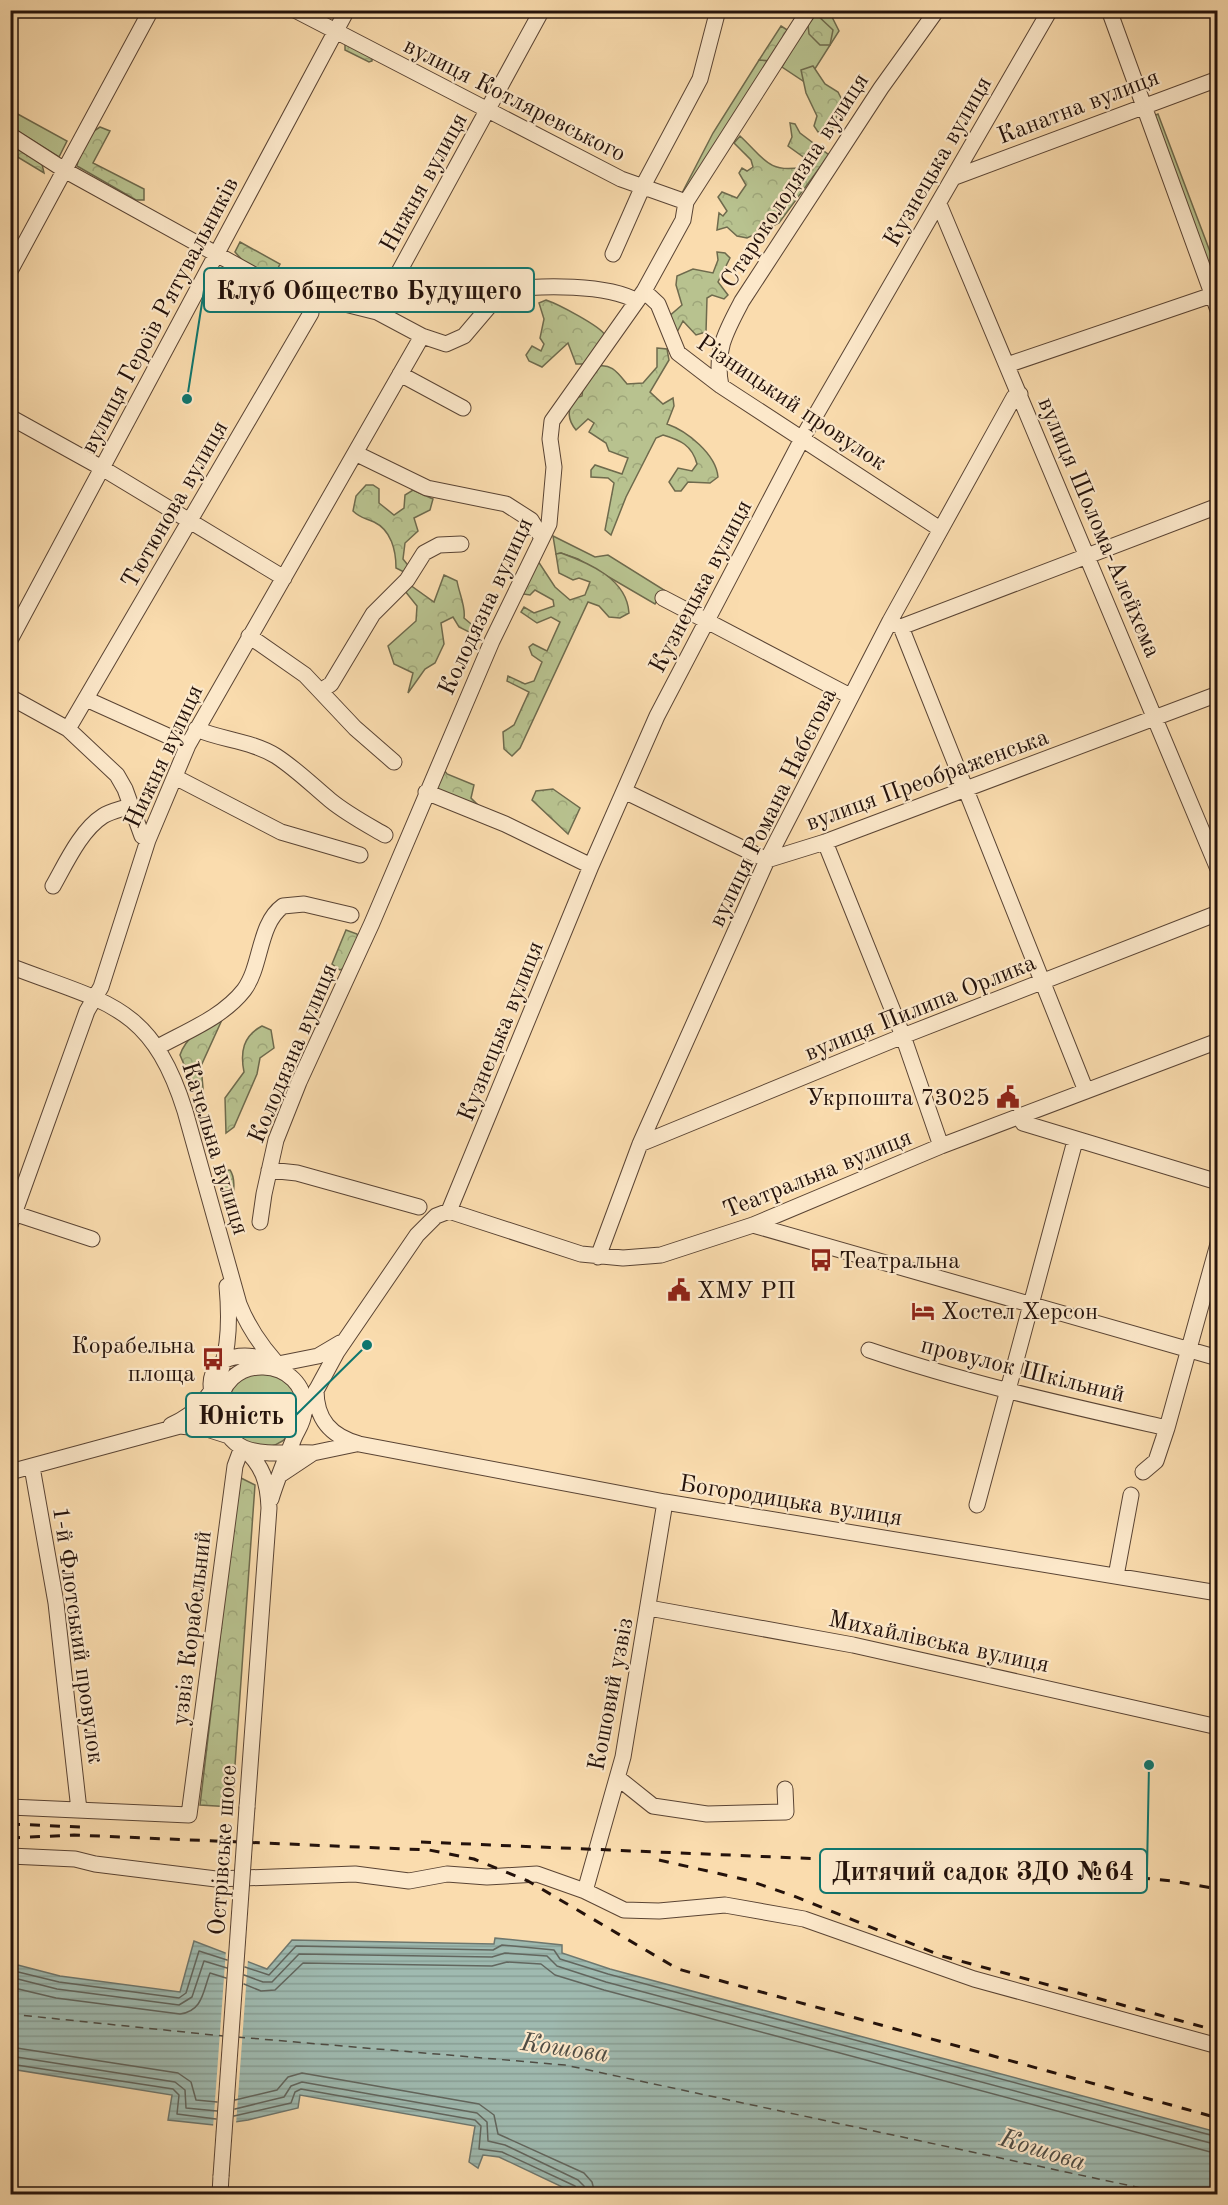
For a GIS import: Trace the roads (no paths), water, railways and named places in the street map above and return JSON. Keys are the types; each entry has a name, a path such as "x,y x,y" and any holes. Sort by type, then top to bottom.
{"street":[{"path":"10,271 151,10"},
{"name":"вулиця Котляревського","path":"295,10 621,179 686,202"},
{"name":"вулиця Героїв Рятувальників","path":"10,640 347,10"},
{"name":"Нижня вулиця","path":"377,312 542,10"},
{"path":"613,254 643,186 700,79 718,10"},
{"name":"Колодязна вулиця","path":"260,1222 276,1140 299,1082 372,923 426,792 492,642 542,538 552,511 554,467 550,428 552,421 641,296 683,220 686,202 809,10"},
{"name":"Староколодязна вулиця","path":"721,386 718,358 729,325 742,301 875,97 937,10"},
{"name":"Кузнецька вулиця","path":"449,1212 591,866 657,716 802,437 1050,10"},
{"path":"1109,10 1141,106 1214,294 1218,310"},
{"name":"Канатна вулиця","path":"955,177 1218,79"},
{"path":"10,135 66,171 294,297 310,301 325,299 377,312 440,344 458,341 507,290 577,288 641,296"},
{"name":"вулиця Шолома-Алейхема","path":"939,204 1218,869"},
{"path":"1007,365 1214,294"},
{"name":"Різницький провулок","path":"641,296 658,304 678,353 721,386 802,437 940,530"},
{"name":"Тютюнова вулиця","path":"68,729 311,313 310,301"},
{"name":"Нижня вулиця","path":"12,1217 87,1011 105,976 148,840 188,745 422,336"},
{"path":"400,374 463,408"},
{"name":"вулиця Романа Набєгова","path":"598,1257 640,1144 767,860 850,696 896,624 940,530 1014,397 1020,394"},
{"path":"10,417 102,468 284,578"},
{"path":"355,453 427,488 506,504 531,520 542,538"},
{"path":"1086,1091 1041,983 966,789 896,624 1218,506"},
{"path":"322,690 331,684 373,614 406,580 424,553 439,545 461,544"},
{"path":"663,598 850,696"},
{"path":"249,636 296,668 322,690 354,728 394,762"},
{"name":"вулиця Преображенська","path":"767,860 825,842 1218,694"},
{"path":"10,698 68,729 117,775 125,789 142,836 148,840"},
{"path":"87,699 188,745"},
{"path":"196,729 222,739 261,748 276,756 316,785 350,815 385,836"},
{"path":"175,777 281,832 360,855"},
{"path":"624,791 767,860"},
{"path":"426,792 505,824 591,866"},
{"name":"Нижня вулиця","path":"53,886 73,850 96,822 106,814 130,806"},
{"path":"825,842 903,1036 941,1146"},
{"path":"158,1047 207,1021 238,997 249,980 272,919 284,906 304,904 351,915"},
{"name":"вулиця Пилипа Орлика","path":"640,1144 903,1036 1218,913"},
{"name":"Качельна вулиця","path":"10,966 95,998 133,1020 158,1047 183,1103 225,1255 248,1325 263,1358 283,1370 297,1384 303,1397 305,1411"},
{"name":"Театральна вулиця","path":"598,1257 661,1255 753,1225 941,1146 1218,1041"},
{"path":"1020,1115 1023,1124 1218,1182"},
{"path":"977,1505 1076,1141"},
{"path":"269,1170 297,1173 419,1207"},
{"path":"305,1411 345,1339 423,1229 436,1216 449,1212 558,1248 598,1257"},
{"path":"12,1217 92,1239"},
{"path":"753,1225 1218,1358"},
{"path":"1143,1472 1156,1461 1167,1428 1218,1244"},
{"name":"Качельна вулиця","path":"221,1384 230,1326 225,1255"},
{"path":"225,1359 252,1356 283,1370 298,1362 328,1352 345,1339"},
{"name":"провулок Шкільний","path":"868,1350 930,1371 1007,1392 1167,1428"},
{"path":"160,1430 189,1414 221,1384 263,1358 298,1362"},
{"path":"221,1384 219,1414 229,1436"},
{"path":"316,1390 320,1417 336,1435"},
{"name":"Богородицька вулиця","path":"305,1411 322,1427 359,1444 665,1502 1218,1593"},
{"name":"Острівське шосе","path":"269,1508 305,1411"},
{"path":"10,1472 160,1430 192,1426 229,1436"},
{"name":"Острівське шосе","path":"220,2194 269,1508 266,1477 260,1464 229,1436"},
{"path":"271,1451 284,1446 295,1436"},
{"name":"Богородицька вулиця","path":"242,1447 256,1452 313,1453 359,1444"},
{"name":"узвіз Корабельний","path":"79,1810 189,1815 235,1466 242,1447"},
{"name":"Богородицька вулиця","path":"280,1475 313,1453"},
{"name":"1-й Флотський провулок","path":"32,1467 56,1603 79,1810"},
{"path":"1116,1576 1131,1495"},
{"name":"Кошовий узвіз","path":"585,1891 618,1778 649,1608 665,1502"},
{"name":"Михайлівська вулиця","path":"649,1608 864,1647 1218,1727"},
{"path":"618,1778 653,1806 707,1814 786,1812 785,1789"},
{"path":"10,1807 79,1810"},
{"path":"10,1856 75,1858 95,1864 216,1879 355,1874 409,1881 447,1874 487,1878 537,1874 585,1891 624,1910 659,1911 725,1905 804,1919 974,1979 1218,2046"}],"water":[{"name":"Кошова","path":"495,1938 562,1945 562,1953 610,1969 1217,2132 1217,2194 577,2194 499,2157 483,2155 478,2168 469,2162 475,2126 300,2095 298,2108 248,2120 214,2125 168,2120 172,2095 11,2069 10,1963 60,1976 180,1992 194,1941 267,1969 292,1940 494,1944"}],"railway":[{"path":"10,1824 80,1827"},
{"path":"10,1838 74,1835 429,1850 474,1859 528,1881 678,1969 1218,2118"},
{"path":"421,1842 1035,1868 1173,1881 1218,1889"},
{"path":"659,1860 747,1880 794,1896 942,1956 1218,2031"}],"place":[{"name":"Клуб Общество Будущего","path":"187,399"},
{"name":"Укрпошта 73025","path":"1008,1097"},
{"name":"Театральна","path":"821,1260"},
{"name":"ХМУ РП","path":"679,1290"},
{"name":"Хостел Херсон","path":"923,1311"},
{"name":"Юність","path":"367,1345"},
{"name":"Корабельна площа","path":"213,1359"},
{"name":"Дитячий садок ЗДО №64","path":"1149,1765"}]}
